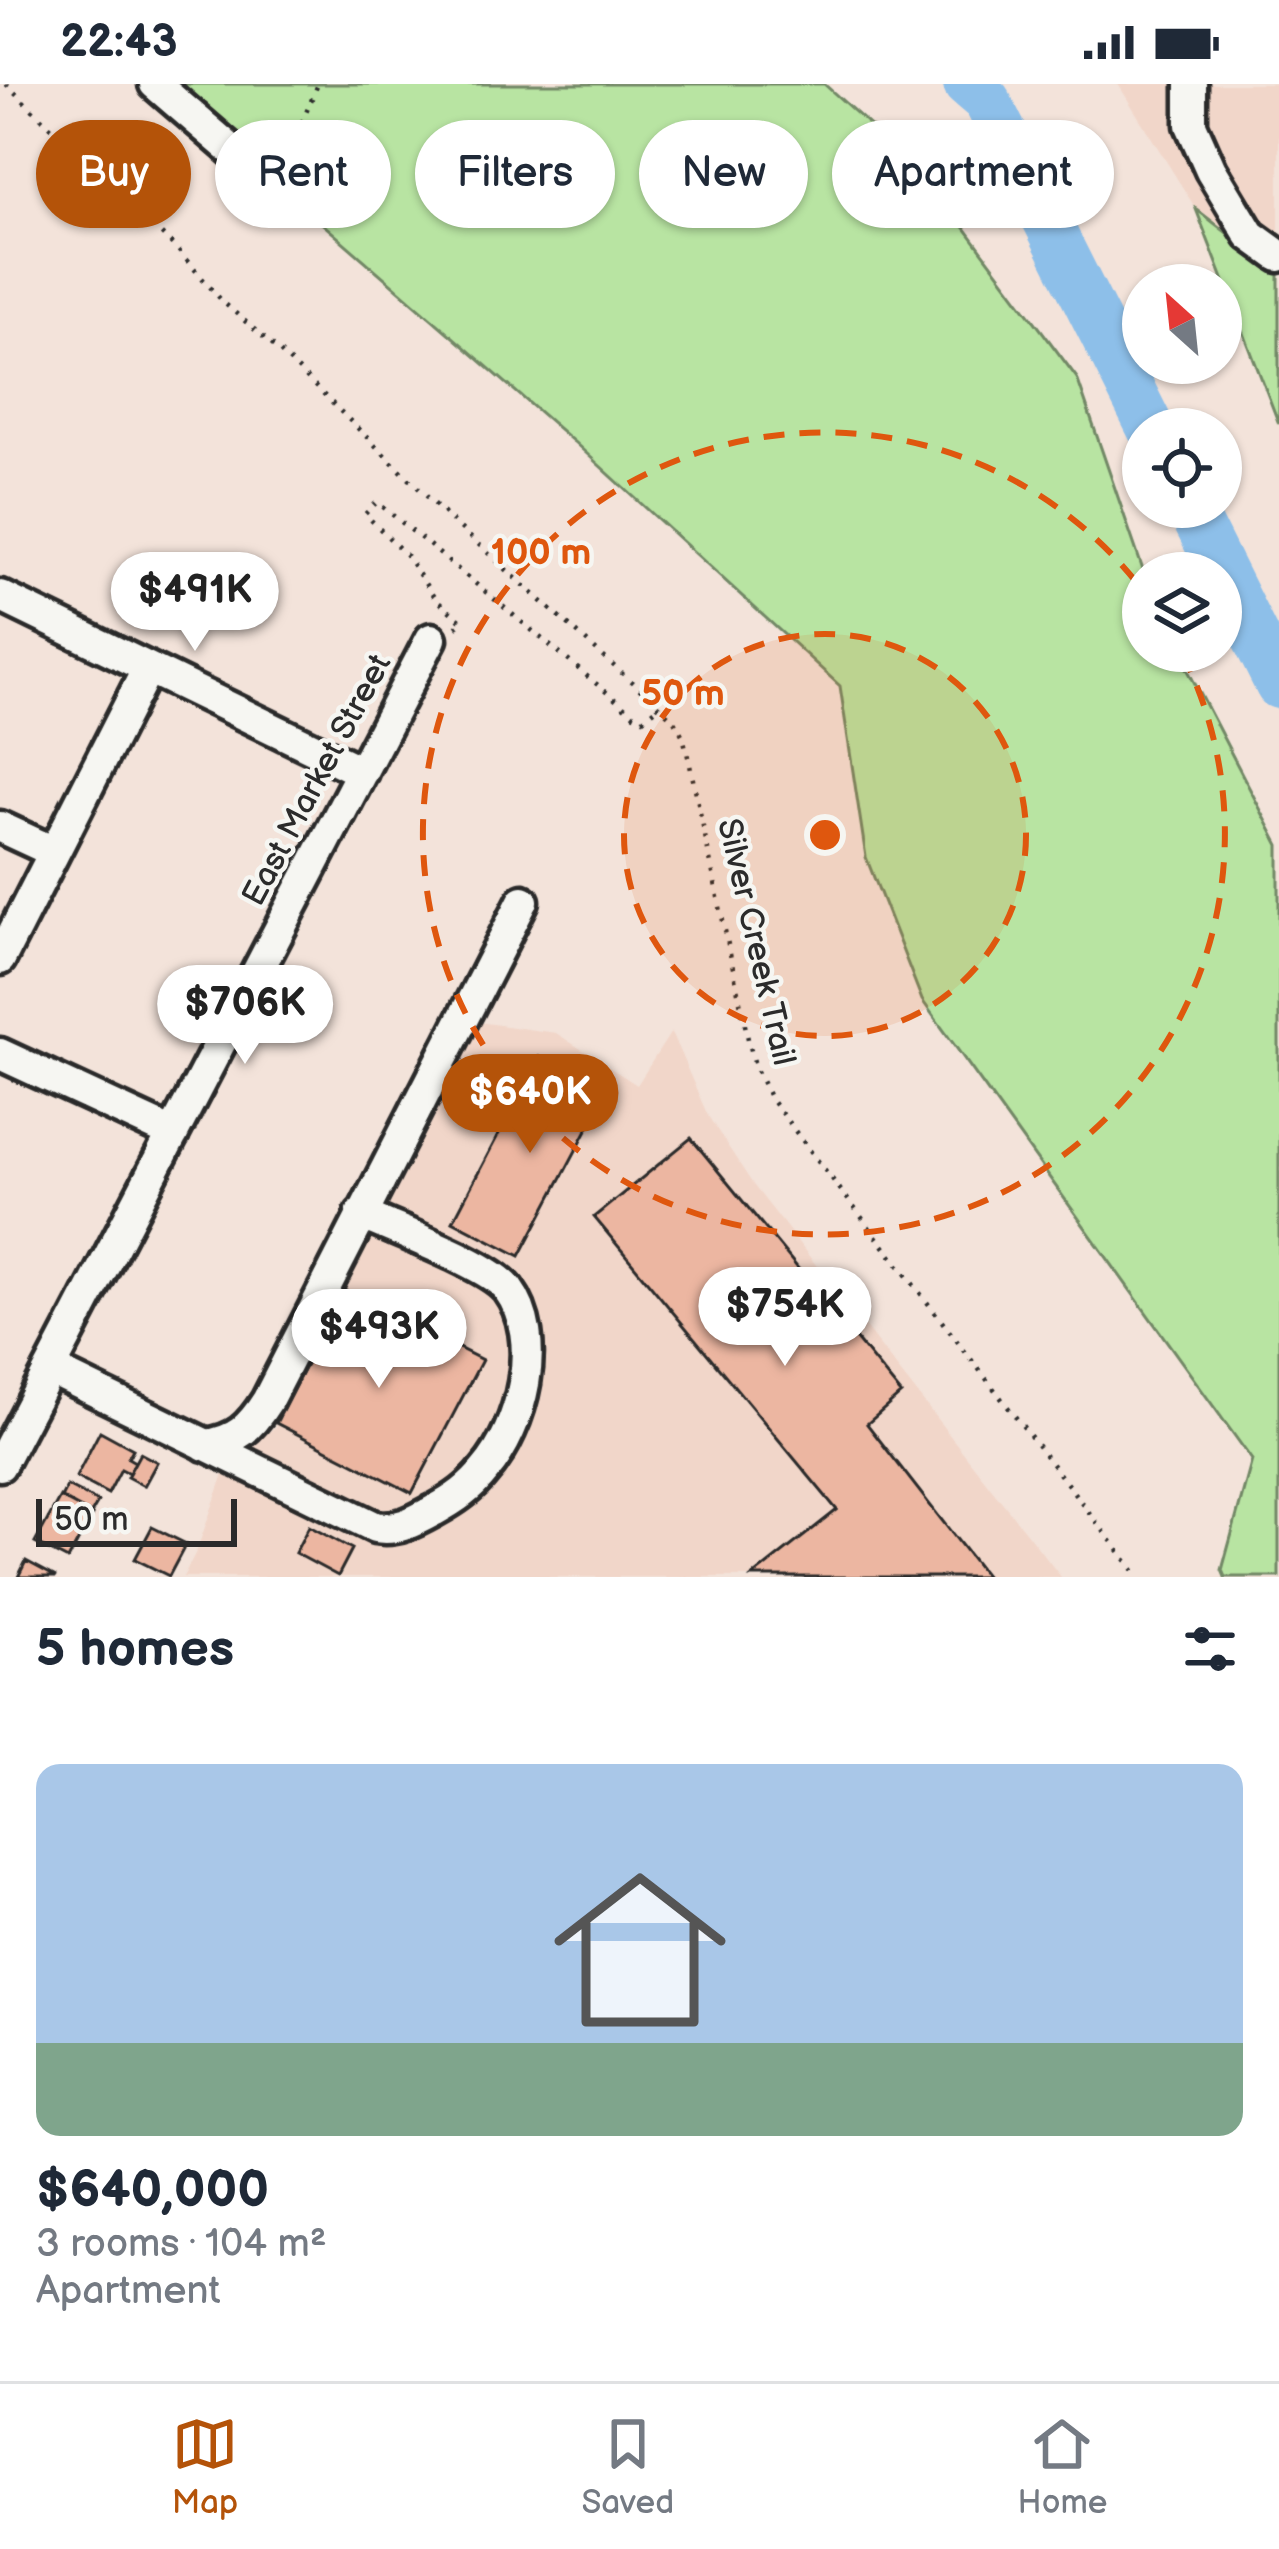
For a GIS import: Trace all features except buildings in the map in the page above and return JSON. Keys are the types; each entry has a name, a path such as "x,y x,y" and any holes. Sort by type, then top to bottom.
{"street":[{"path":"154,84 215,137"},
{"path":"1191,84 1191,125 1211,170 1250,235 1279,256"},
{"path":"0,596 362,772"},
{"name":"East Market Street","path":"0,1465 362,772 440,636"},
{"path":"0,959 148,668"},
{"path":"0,827 54,852"},
{"path":"205,1444 227,1442 256,1419 523,902"},
{"path":"0,1054 173,1134"},
{"path":"50,1370 375,1527 390,1529 458,1497 497,1455 518,1405 527,1353 516,1303 494,1275 361,1214"}],"path":[{"name":"Silver Creek Trail","path":"6,84 176,248 223,302 450,519 661,705 683,736 748,1039 772,1100 1139,1577"},
{"path":"303,120 318,84"},
{"path":"440,636 463,622 436,600 406,555 365,514 377,502 634,715 652,716 661,705"}],"shaded area":[{"path":"1118,84 1279,84 1279,273 1196,209"},
{"path":"478,1022 556,1033 637,1085 671,1032 708,1116 754,1186 1061,1577 183,1577 227,1466 275,1427"}],"green space":[{"path":"168,84 824,84 864,120 832,120 832,228 965,228 1077,378 1122,509 1122,528 1129,528 1137,552 1122,552 1122,672 1189,672 1279,845 1279,1577 1225,1577 1222,1570 1252,1460 922,1000 866,857 840,686 574,442 327,228 391,228 391,120 215,120 215,127"},
{"path":"1196,209 1279,273 1279,424 1242,328 1242,264 1217,264"}],"waterway":[{"path":"967,84 987,101 1140,408"},
{"path":"1200,528 1279,685"}]}
